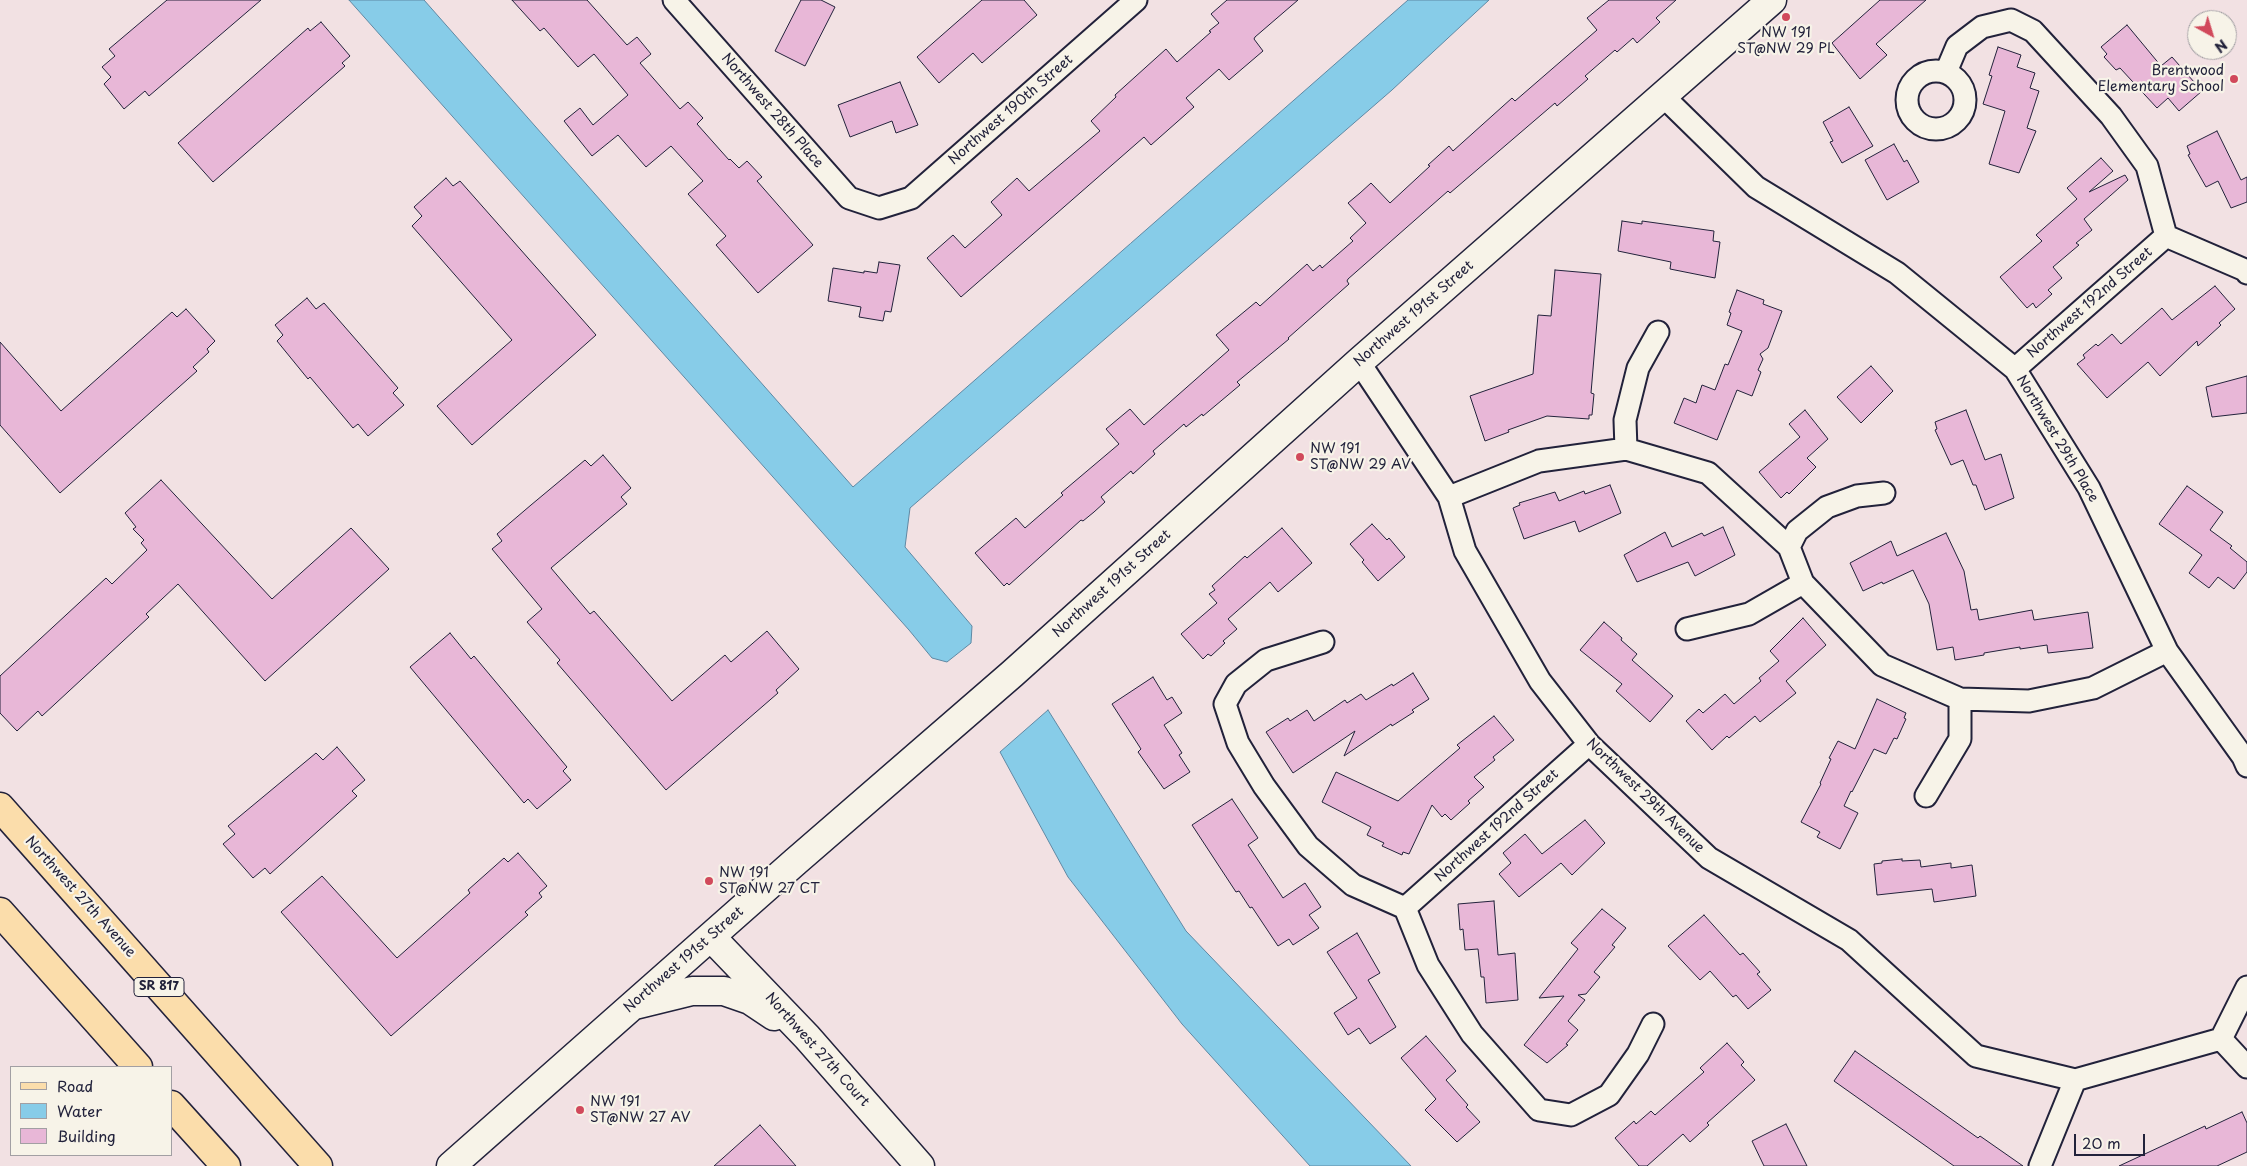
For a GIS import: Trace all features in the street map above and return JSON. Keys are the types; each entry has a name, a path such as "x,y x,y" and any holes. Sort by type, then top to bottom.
{"main road":[{"name":"Northwest 27th Avenue","path":"0,807 318,1166"},
{"path":"0,912 137,1066"},
{"path":"172,1106 226,1166"}],"street":[{"name":"Northwest 190th Street","path":"879,208 911,198 1136,0"},
{"name":"Northwest 191st Street","path":"451,1166 630,1006 1012,674 1359,362 1772,0"},
{"name":"Northwest 28th Place","path":"685,4 849,198 879,208"},
{"path":"1946,72 1957,46 1982,27 2011,20 2033,31 2110,116 2147,166 2166,236 2247,273"},
{"name":"Northwest 29th Place","path":"1663,96 1756,187 1897,273 2014,369 2089,488 2168,651 2243,757 2247,766"},
{"name":"Northwest 192nd Street","path":"2014,369 2166,236"},
{"path":"1626,448 1625,420 1638,368 1658,332"},
{"name":"Northwest 29th Avenue","path":"1359,362 1449,497 1464,551 1540,681 1589,744 1709,858 1849,940 1976,1056 2075,1080"},
{"path":"1449,497 1539,461 1626,448 1708,473 1789,548 1803,583 1882,665 1960,699 2029,701 2093,688 2168,651"},
{"path":"1789,548 1797,531 1827,507 1857,496 1884,494"},
{"path":"1687,629 1749,614 1803,583"},
{"path":"1323,642 1266,660 1236,684 1225,704 1238,743 1264,786 1308,846 1353,885 1405,908 1428,965 1472,1034 1539,1110 1571,1115 1609,1095 1638,1054 1653,1024"},
{"path":"1926,796 1960,739 1960,699"},
{"name":"Northwest 192nd Street","path":"1405,908 1589,744"},
{"name":"Northwest 27th Court","path":"710,936 807,1037 920,1166"},
{"path":"2040,1166 2075,1080 2221,1039 2247,987"},
{"path":"630,1006 692,991 724,991 750,1000 807,1037"},
{"path":"2221,1039 2247,1068"}],"water":[{"path":"349,0 424,0 853,487 1408,0 1489,0 1392,90 910,508 905,547 972,626 971,643 947,662 932,658"},
{"path":"1048,710 1186,931 1411,1166 1310,1166 1182,1024 1068,877 1000,752"}],"building":[{"path":"167,0 261,0 149,96 145,91 124,109 104,84 111,77 102,67 115,56 109,49"},
{"path":"512,0 587,0 627,45 637,37 651,54 640,63 680,109 688,102 703,118 697,124 729,160 739,168 747,161 762,177 757,181 813,245 758,293 716,245 726,236 688,194 703,181 671,146 646,167 618,135 592,156 564,121 580,108 593,125 628,95 594,54 578,67 544,28 540,31"},
{"path":"801,0 821,0 835,7 805,66 775,51"},
{"path":"982,0 1024,0 1037,15 982,63 973,53 939,83 917,57"},
{"path":"1227,0 1298,0 1255,37 1254,39 1263,51 1229,80 1219,69 1186,98 1194,107 1151,145 1144,137 961,297 927,258 953,235 965,248 1002,215 991,202 1017,178 1029,191 1100,131 1091,121 1116,97 1115,95 1166,49 1177,62 1219,23 1211,14"},
{"path":"1609,0 1676,0 1656,18 1660,22 1637,43 1633,38 1617,52 1615,50 1585,76 1588,79 1557,106 1555,103 1450,193 1448,191 1348,279 1349,284 1289,339 1237,382 1240,385 1203,416 1202,414 1186,427 1184,424 1153,451 1155,454 1133,474 1131,471 1101,497 1105,502 1094,512 1083,521 1081,520 1009,585 1007,583 1004,586 975,553 1016,518 1025,528 1063,495 1061,493 1119,444 1106,429 1130,409 1144,425 1229,350 1216,335 1256,302 1260,306 1307,264 1313,271 1320,265 1322,268 1353,241 1350,238 1366,223 1348,203 1371,183 1390,203 1449,146 1453,151 1512,98 1515,101 1597,30 1587,18"},
{"path":"1880,0 1926,0 1876,44 1887,55 1860,79 1832,43"},
{"path":"321,22 350,56 342,63 345,66 213,182 178,143 308,28 310,31"},
{"path":"2127,25 2161,66 2172,57 2202,91 2179,111 2168,98 2157,108 2120,68 2116,70 2104,57 2107,54 2101,47"},
{"path":"1998,47 2021,55 2017,67 2035,73 2030,88 2039,91 2027,128 2036,131 2019,173 1989,164 2005,111 1983,104 1992,76 1989,75"},
{"path":"900,82 918,125 896,133 892,121 850,137 838,105"},
{"path":"1849,107 1873,146 1842,163 1830,142 1833,141 1823,122"},
{"path":"2217,131 2241,180 2247,177 2247,202 2231,208 2218,181 2206,187 2188,155 2190,154 2187,146"},
{"path":"1894,144 1904,162 1907,160 1919,182 1887,200 1865,160"},
{"path":"2101,158 2113,171 2089,192 2125,175 2128,180 2084,219 2092,230 2076,243 2079,245 2053,267 2062,278 2048,290 2052,294 2036,308 2033,303 2027,308 2000,277 2042,241 2036,235 2077,199 2067,188"},
{"path":"446,178 453,186 460,181 596,335 472,445 437,406 512,340 412,226 422,216 414,207"},
{"path":"1622,221 1642,224 1642,221 1714,231 1713,241 1720,242 1715,278 1670,269 1671,262 1618,251"},
{"path":"879,262 900,265 891,312 885,311 883,321 859,317 861,307 828,301 833,268 877,273"},
{"path":"1555,270 1601,274 1591,393 1594,394 1592,415 1589,415 1589,419 1547,416 1508,430 1509,432 1485,441 1470,396 1533,374 1538,315 1551,316"},
{"path":"2215,286 2235,309 2198,346 2197,341 2160,376 2148,362 2107,398 2077,364 2085,358 2083,355 2096,344 2098,346 2112,334 2121,344 2162,308 2172,320"},
{"path":"1737,290 1764,300 1763,304 1782,311 1768,348 1760,354 1763,359 1758,370 1761,372 1752,396 1737,390 1717,440 1674,423 1684,398 1696,403 1702,385 1715,390 1725,364 1728,365 1742,331 1727,325 1731,313 1729,312"},
{"path":"307,298 316,309 324,303 398,388 393,393 404,405 368,436 358,424 353,428 310,377 308,379 277,341 283,335 275,325"},
{"path":"186,309 215,341 207,349 209,352 193,367 197,371 60,493 0,425 0,342 61,411 172,312 177,317"},
{"path":"1871,366 1893,391 1861,423 1837,397"},
{"path":"2247,376 2247,413 2212,417 2206,387"},
{"path":"1805,410 1828,439 1807,458 1816,467 1789,494 1787,492 1781,498 1759,472 1800,437 1789,424"},
{"path":"1966,410 1985,460 2001,454 2014,498 1985,510 1976,485 1973,485 1963,460 1951,465 1935,430 1937,429 1935,422"},
{"path":"603,455 631,488 621,497 627,504 551,568 590,614 594,611 672,701 725,655 731,662 767,631 799,669 776,690 778,693 666,790 557,663 560,660 527,622 542,609 492,549 502,541 497,534 531,505 585,460 591,466"},
{"path":"161,480 272,599 351,528 389,569 265,681 178,584 146,614 149,617 42,716 38,711 17,731 0,713 0,676 106,578 112,584 147,550 141,543 144,540 133,529 136,527 125,513"},
{"path":"1610,485 1621,513 1579,532 1575,521 1524,539 1513,508 1520,505 1519,503 1555,492 1559,501 1584,491 1585,494"},
{"path":"2187,486 2223,512 2210,530 2232,546 2230,548 2247,562 2247,572 2234,589 2218,577 2209,588 2189,573 2202,555 2159,524"},
{"path":"1372,524 1387,540 1389,538 1405,557 1378,581 1362,562 1364,560 1350,544"},
{"path":"1723,527 1735,555 1695,576 1688,562 1637,582 1624,555 1665,532 1672,547 1702,533 1704,536"},
{"path":"1282,528 1312,563 1278,592 1270,582 1228,619 1237,629 1223,641 1225,643 1211,656 1208,654 1203,659 1181,634 1217,603 1209,594 1215,590 1212,586 1245,556 1247,558"},
{"path":"1946,533 1964,571 1971,610 1977,609 1979,620 2032,610 2034,620 2088,612 2093,648 2048,653 2047,645 2020,649 2020,647 1955,660 1953,647 1937,650 1929,604 1913,570 1863,591 1850,563 1891,541 1897,556"},
{"path":"1803,618 1826,645 1786,681 1796,693 1760,722 1755,716 1729,738 1727,736 1712,750 1686,721 1699,709 1703,713 1725,694 1734,704 1761,681 1759,678 1779,661 1770,651"},
{"path":"1604,622 1637,654 1632,660 1673,696 1650,722 1616,691 1622,684 1580,650"},
{"path":"450,633 471,659 474,656 567,767 563,771 571,780 537,809 528,799 524,803 410,667"},
{"path":"1413,673 1429,699 1412,710 1414,712 1392,726 1391,724 1344,756 1355,731 1293,773 1266,732 1288,718 1290,721 1307,710 1314,721 1345,700 1347,703 1361,694 1366,700"},
{"path":"1153,677 1167,700 1172,697 1182,713 1164,725 1182,753 1179,755 1190,772 1164,789 1138,752 1141,749 1112,704"},
{"path":"1877,699 1906,713 1904,718 1906,719 1897,739 1894,738 1886,754 1874,749 1851,791 1844,806 1858,813 1840,849 1817,837 1820,832 1801,822 1821,784 1831,759 1829,758 1838,741 1855,749"},
{"path":"1494,716 1514,740 1493,757 1495,760 1474,777 1484,787 1451,820 1445,814 1442,817 1432,805 1409,854 1403,852 1402,855 1382,846 1384,843 1367,835 1371,827 1322,802 1336,772 1398,801 1460,748 1457,745"},
{"path":"337,747 365,780 352,791 357,796 270,874 265,868 253,878 223,844 235,834 228,826 316,753 323,760"},
{"path":"1232,799 1258,838 1248,845 1283,898 1305,883 1321,907 1309,915 1319,928 1293,945 1289,939 1278,946 1252,907 1250,908 1239,891 1236,892 1192,825"},
{"path":"1585,820 1605,843 1572,875 1561,863 1519,897 1499,874 1511,863 1503,853 1525,834 1542,854"},
{"path":"518,853 547,886 539,893 542,897 525,912 528,915 391,1036 281,912 322,876 397,958 470,893 468,890 504,858 508,862"},
{"path":"1902,859 1902,861 1920,860 1921,867 1951,863 1951,868 1972,865 1976,896 1934,902 1932,889 1877,895 1874,864 1882,863 1882,861"},
{"path":"1494,901 1498,955 1515,953 1518,1000 1486,1003 1484,977 1481,977 1478,949 1465,950 1463,929 1460,930 1458,904"},
{"path":"1602,909 1626,928 1612,945 1615,947 1594,972 1600,977 1586,994 1578,995 1585,1000 1568,1021 1578,1030 1566,1044 1568,1045 1547,1063 1524,1045 1564,996 1539,998 1578,949 1571,943"},
{"path":"1704,915 1740,955 1743,953 1760,972 1757,974 1771,990 1748,1009 1736,995 1733,997 1710,971 1700,980 1668,946"},
{"path":"1357,933 1380,973 1368,980 1396,1027 1370,1044 1359,1028 1348,1035 1334,1013 1357,998 1327,952"},
{"path":"1426,1036 1456,1071 1446,1080 1480,1122 1457,1142 1425,1110 1436,1099 1401,1058"},
{"path":"1727,1043 1744,1062 1741,1065 1755,1080 1707,1123 1709,1125 1690,1142 1683,1134 1647,1166 1639,1166 1615,1138 1634,1121 1636,1124 1651,1111 1655,1115 1704,1072 1700,1068"},
{"path":"1855,1051 1978,1138 1980,1136 2023,1166 1954,1166 1834,1081"},
{"path":"2242,1112 2247,1123 2247,1152 2217,1166 2119,1166 2205,1126 2206,1129"},
{"path":"1786,1124 1807,1166 1764,1166 1752,1141"},
{"path":"760,1125 796,1166 714,1166"}],"place":[{"name":"NW 191 ST@NW 29 PL","path":"1786,17"},
{"name":"Brentwood Elementary School","path":"2234,79"},
{"name":"NW 191 ST@NW 29 AV","path":"1300,457"},
{"name":"NW 191 ST@NW 27 CT","path":"709,881"},
{"name":"NW 191 ST@NW 27 AV","path":"580,1110"}]}
